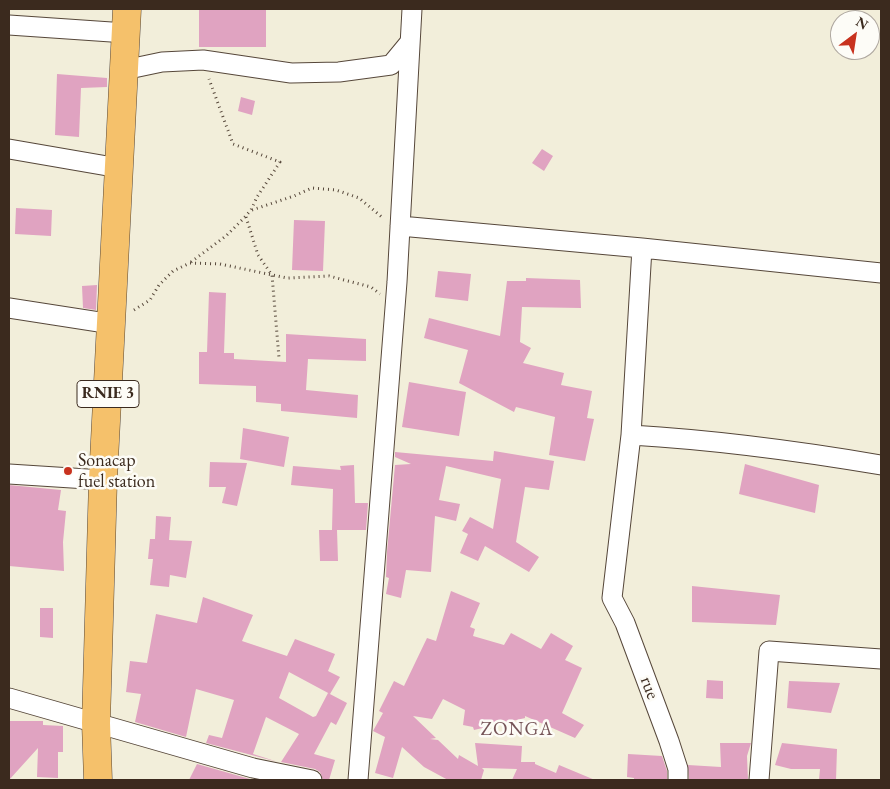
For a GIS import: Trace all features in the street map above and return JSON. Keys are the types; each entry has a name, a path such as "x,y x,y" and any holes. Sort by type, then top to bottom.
{"highway":[{"name":"RNIE 3","path":"98,780 96,723 103,480 127,21"}],"street":[{"path":"358,780 395,298 412,9"},
{"path":"9,26 127,21"},
{"path":"124,70 162,62 203,60 291,73 339,72 391,65 410,42"},
{"path":"9,149 119,168"},
{"path":"400,226 642,248 881,273"},
{"path":"642,248 631,435 719,442 881,465"},
{"path":"9,308 112,324"},
{"name":"rue","path":"631,435 612,598 625,624 669,740 678,769 678,780"},
{"path":"9,474 103,480"},
{"path":"759,780 769,651 881,659"},
{"path":"9,698 253,768 312,780"}],"path":[{"path":"112,324 150,300 159,285 173,271 190,263 226,236 251,210 257,197 280,162 233,144 203,60"},
{"path":"251,210 312,188 336,190 359,198 382,218 400,226"},
{"path":"245,216 258,255 272,275 279,358"},
{"path":"190,263 220,264 287,278 329,276 371,287 381,295 395,298"}],"building":[{"path":"199,9 266,9 266,47 199,47"},
{"path":"57,74 107,78 107,87 81,88 79,137 55,135"},
{"path":"241,97 255,101 252,115 238,111"},
{"path":"542,149 553,156 544,171 532,163"},
{"path":"16,208 52,210 51,236 15,234"},
{"path":"294,220 325,221 323,271 292,270"},
{"path":"438,271 471,274 468,301 435,297"},
{"path":"526,278 580,280 581,308 522,307 520,342 531,348 523,363 564,373 561,385 592,391 587,418 594,419 585,461 549,455 555,417 516,407 514,412 459,383 468,350 424,338 429,318 500,336 507,281 526,281"},
{"path":"97,285 96,310 83,308 82,286"},
{"path":"209,292 226,293 224,353 234,353 234,359 286,362 286,334 366,339 366,361 308,359 306,390 358,395 357,418 281,411 281,404 256,402 256,386 199,384 199,352 207,352"},
{"path":"409,382 466,392 459,436 402,427"},
{"path":"243,428 289,437 284,467 240,459"},
{"path":"494,451 554,461 549,490 525,487 516,542 539,557 529,572 485,546 478,561 460,553 468,534 462,531 470,517 493,529 501,479 446,466 439,500 460,504 456,521 435,516 431,572 406,570 401,598 386,594 389,578 386,577 387,552 395,465 411,464 395,457 395,452 493,461"},
{"path":"210,462 247,463 237,506 222,503 226,487 209,487"},
{"path":"745,464 819,485 815,513 739,494"},
{"path":"354,465 355,503 368,503 366,530 332,530 333,489 291,485 293,466 341,470 340,466"},
{"path":"9,485 61,490 58,510 66,511 63,542 64,571 9,566"},
{"path":"156,516 171,517 169,540 192,541 186,578 170,575 169,587 150,585 153,559 148,559 150,539 155,539"},
{"path":"319,530 337,530 338,561 320,561"},
{"path":"692,586 780,595 776,625 692,622"},
{"path":"451,591 480,603 470,627 475,629 473,636 504,645 511,633 541,649 551,633 573,646 565,660 582,668 562,713 584,725 575,738 525,716 525,718 474,730 473,727 463,725 465,710 443,699 432,719 413,716 436,738 430,739 438,740 458,759 459,755 478,766 475,743 522,746 521,762 535,762 535,764 556,773 559,765 595,780 512,780 517,769 482,768 484,770 481,780 448,780 424,767 402,747 393,778 375,773 385,737 373,731 383,713 379,711 394,681 404,686 427,638 436,641"},
{"path":"203,597 253,615 242,641 287,656 295,639 335,654 328,671 340,677 330,694 289,672 279,698 313,717 316,716 328,693 347,703 336,725 331,722 314,754 335,760 329,780 323,780 320,772 315,769 281,762 299,734 266,717 253,754 278,762 206,743 209,735 222,738 234,700 196,689 186,737 135,722 141,694 126,692 130,661 147,663 156,614 197,623"},
{"path":"40,608 53,608 53,638 40,637"},
{"path":"707,680 723,681 723,699 706,698"},
{"path":"789,681 840,683 831,713 787,708"},
{"path":"9,721 43,721 43,725 63,726 63,752 58,752 58,778 37,777 38,748 9,780"},
{"path":"720,743 751,743 747,756 748,780 689,780 688,765 721,767"},
{"path":"782,743 837,749 836,780 819,780 820,769 791,769 775,765"},
{"path":"628,754 662,756 667,771 667,780 634,780 634,778 627,777"},
{"path":"197,764 250,779 257,780 189,780"}],"place":[{"name":"Sonacap fuel station","path":"68,471"}],"district":[{"name":"ZONGA","path":"517,730"}]}
